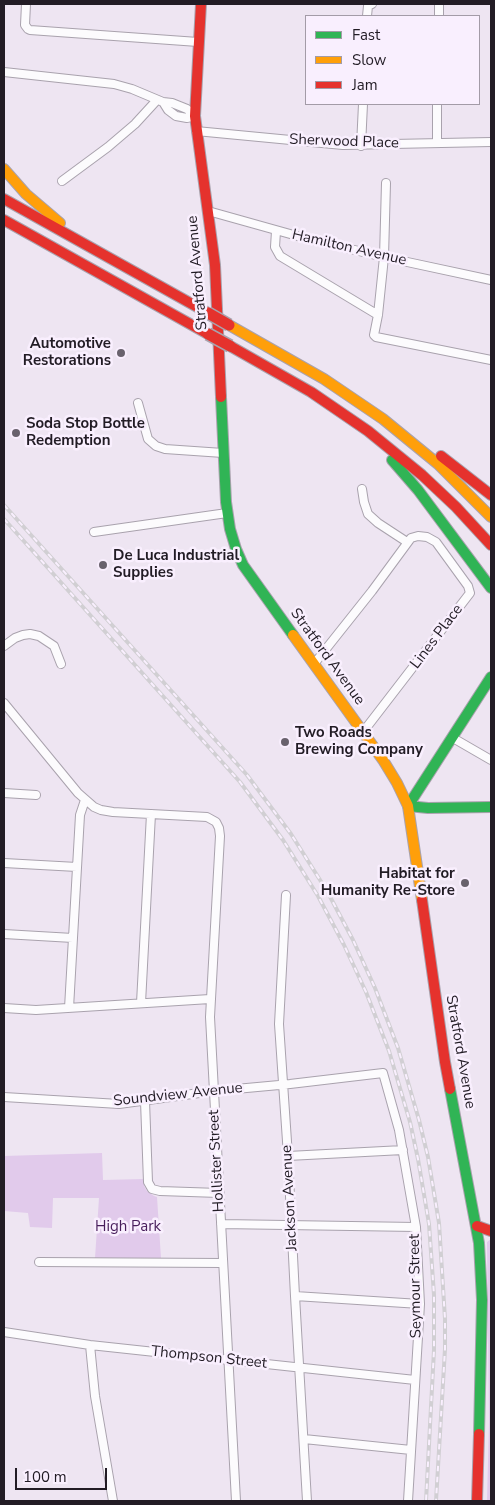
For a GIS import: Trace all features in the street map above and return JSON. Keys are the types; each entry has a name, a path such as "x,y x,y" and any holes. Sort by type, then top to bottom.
{"main road":[{"name":"Stratford Avenue","path":"201,4 195,116 215,265 223,453 228,513 234,543 244,565 364,732 393,776 408,806 445,1062 477,1226 482,1300 478,1501"},
{"path":"4,169 41,208 127,268"},
{"path":"4,199 304,366 344,392 383,419 426,454 455,480 491,517"},
{"path":"4,220 330,404 380,440 422,475 456,507 491,545"},
{"path":"4,229 112,281"},
{"path":"344,392 393,421 491,495"},
{"path":"330,404 403,470 491,588"},
{"path":"491,680 408,806 428,808 491,807"},
{"path":"477,1226 491,1231"}],"street":[{"path":"26,4 25,25 30,30 198,42"},
{"path":"367,15 368,6 372,4"},
{"path":"4,72 104,81 132,89 160,101 176,116 187,118 195,116"},
{"path":"62,181 108,147 160,101"},
{"path":"361,146 362,105"},
{"path":"437,105 437,143"},
{"name":"Sherwood Place","path":"196,132 343,146 491,142"},
{"path":"386,183 384,257 374,335 376,337 491,360"},
{"name":"Hamilton Avenue","path":"208,211 276,231 491,280"},
{"path":"276,231 275,247 280,256 378,315"},
{"path":"138,403 148,439 156,446 166,449 223,453"},
{"path":"314,664 372,591 406,542 368,514 362,489"},
{"path":"94,532 228,513"},
{"name":"Lines Place","path":"364,732 470,593 468,586 436,542 427,537 418,536 406,542"},
{"path":"4,646 23,635 39,636 56,649 61,664"},
{"path":"4,703 85,800 94,807 105,811 152,814 141,1003"},
{"path":"452,738 491,760"},
{"path":"4,793 36,795"},
{"path":"69,1008 80,815 85,800"},
{"name":"Hollister Street","path":"152,814 210,818 216,822 220,836 210,999 210,1036 236,1501"},
{"path":"4,863 77,867"},
{"name":"Jackson Avenue","path":"286,895 279,1024 307,1501"},
{"path":"4,934 73,938"},
{"path":"4,1008 36,1010 210,999"},
{"name":"Soundview Avenue","path":"4,1096 119,1104 214,1091 383,1073"},
{"name":"Seymour Street","path":"383,1073 399,1130 416,1227 420,1304 408,1501"},
{"path":"145,1101 148,1182 152,1189 160,1192 219,1192"},
{"path":"288,1156 403,1150"},
{"path":"221,1224 416,1227"},
{"path":"39,1262 223,1263"},
{"path":"294,1296 420,1304"},
{"name":"Thompson Street","path":"4,1332 90,1345 415,1380"},
{"path":"90,1345 95,1396 113,1501"},
{"path":"304,1439 411,1450"}],"green space":[{"name":"High Park","path":"102,1153 103,1180 144,1179 144,1186 147,1191 157,1197 161,1258 95,1258 99,1198 53,1198 52,1228 30,1227 28,1213 4,1211 4,1156"},
{"path":"491,1239 491,1501 487,1501 489,1422 487,1242"}],"railway":[{"path":"4,505 247,775 291,834 327,891 353,940 375,988 398,1048 419,1120 428,1157 439,1223 445,1349 436,1501"},
{"path":"4,519 240,782 283,840 318,896 366,992 389,1051 410,1122 429,1224 434,1295 434,1350 426,1501"}],"traffic: fast":[{"path":"221,397 226,502 230,529 236,549 243,565 293,635"},
{"path":"392,460 418,490 491,588"},
{"path":"491,677 408,806 428,808 491,807"},
{"path":"450,1089 479,1243 482,1300 479,1434"}],"traffic: slow":[{"path":"4,169 26,194 60,223"},
{"path":"229,325 324,379 383,419 438,464 491,517"},
{"path":"293,635 383,760 397,783 408,806 422,900"}],"traffic: jam":[{"path":"201,4 195,116 215,265 221,397"},
{"path":"4,199 208,313"},
{"path":"4,220 208,334"},
{"path":"208,313 229,325"},
{"path":"208,334 230,346"},
{"path":"230,346 311,392 368,431 422,475 456,507 491,545"},
{"path":"441,456 491,495"},
{"path":"422,900 450,1089"},
{"path":"477,1226 491,1231"},
{"path":"477,1501 479,1434"}],"place":[{"name":"Automotive Restorations","path":"121,353"},
{"name":"Soda Stop Bottle Redemption","path":"16,433"},
{"name":"De Luca Industrial Supplies","path":"103,565"},
{"name":"Two Roads Brewing Company","path":"285,742"},
{"name":"Habitat for Humanity Re-Store","path":"465,883"}]}
